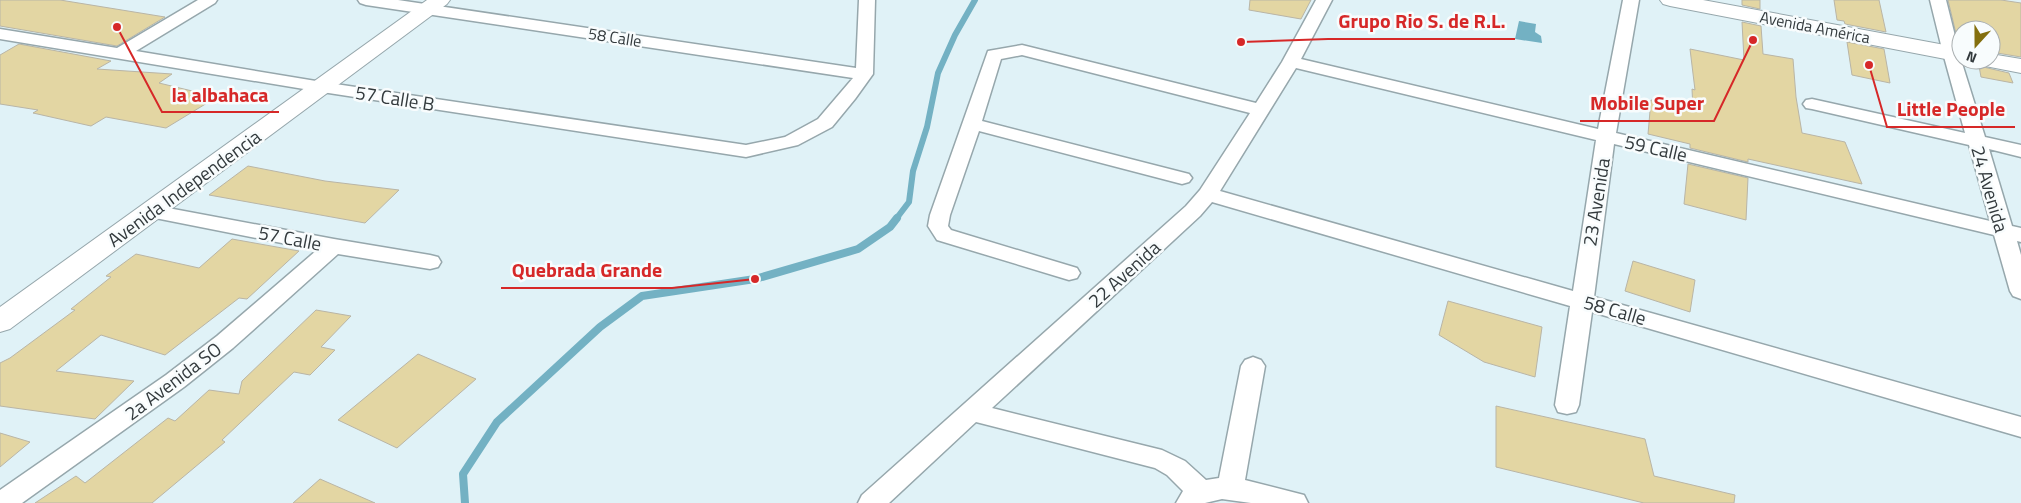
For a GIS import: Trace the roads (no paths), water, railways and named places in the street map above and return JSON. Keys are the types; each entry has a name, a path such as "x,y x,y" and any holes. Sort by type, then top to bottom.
{"street":[{"path":"121,53 209,0"},
{"name":"58 Calle","path":"366,0 435,4 864,74"},
{"path":"864,74 867,0"},
{"name":"22 Avenida","path":"871,503 1193,211 1208,194 1291,62 1324,0"},
{"name":"23 Avenida","path":"1567,405 1606,136 1631,0"},
{"name":"Avenida América","path":"1670,0 1951,53"},
{"name":"24 Avenida","path":"1938,0 1951,39"},
{"name":"Avenida Independencia","path":"0,322 435,4"},
{"name":"57 Calle B","path":"0,34 322,87 746,151 791,141 825,123 864,74"},
{"path":"1069,273 944,235 938,226 940,215 994,56 1022,50 1261,110"},
{"name":"59 Calle","path":"1291,62 2021,235"},
{"path":"2001,62 2021,66"},
{"name":"24 Avenida","path":"1960,70 1976,142 2021,291"},
{"path":"1812,104 2021,152"},
{"path":"972,124 1182,178"},
{"name":"58 Calle","path":"1208,194 2021,427"},
{"name":"57 Calle","path":"152,211 334,246 430,262"},
{"name":"2a Avenida SO","path":"2,503 175,381 232,335 334,246"},
{"path":"1230,488 1253,366"},
{"path":"972,412 1162,460 1176,468 1194,497 1230,488 1295,503"}],"water":[{"path":"1519,21 1536,24 1535,32 1541,36 1542,43 1515,39"}],"waterway":[{"path":"896,219 909,202 913,171 927,127 938,73 955,35 975,0"},
{"path":"465,503 463,474 497,422 600,327 642,296 755,279 858,249 890,227 897,218"}],"place":[{"name":"la albahaca","path":"117,27"},
{"name":"Mobile Super","path":"1753,40"},
{"name":"Grupo Rio S. de R.L.","path":"1241,42"},
{"name":"Little People","path":"1869,65"},
{"name":"Quebrada Grande","path":"755,279"}]}
